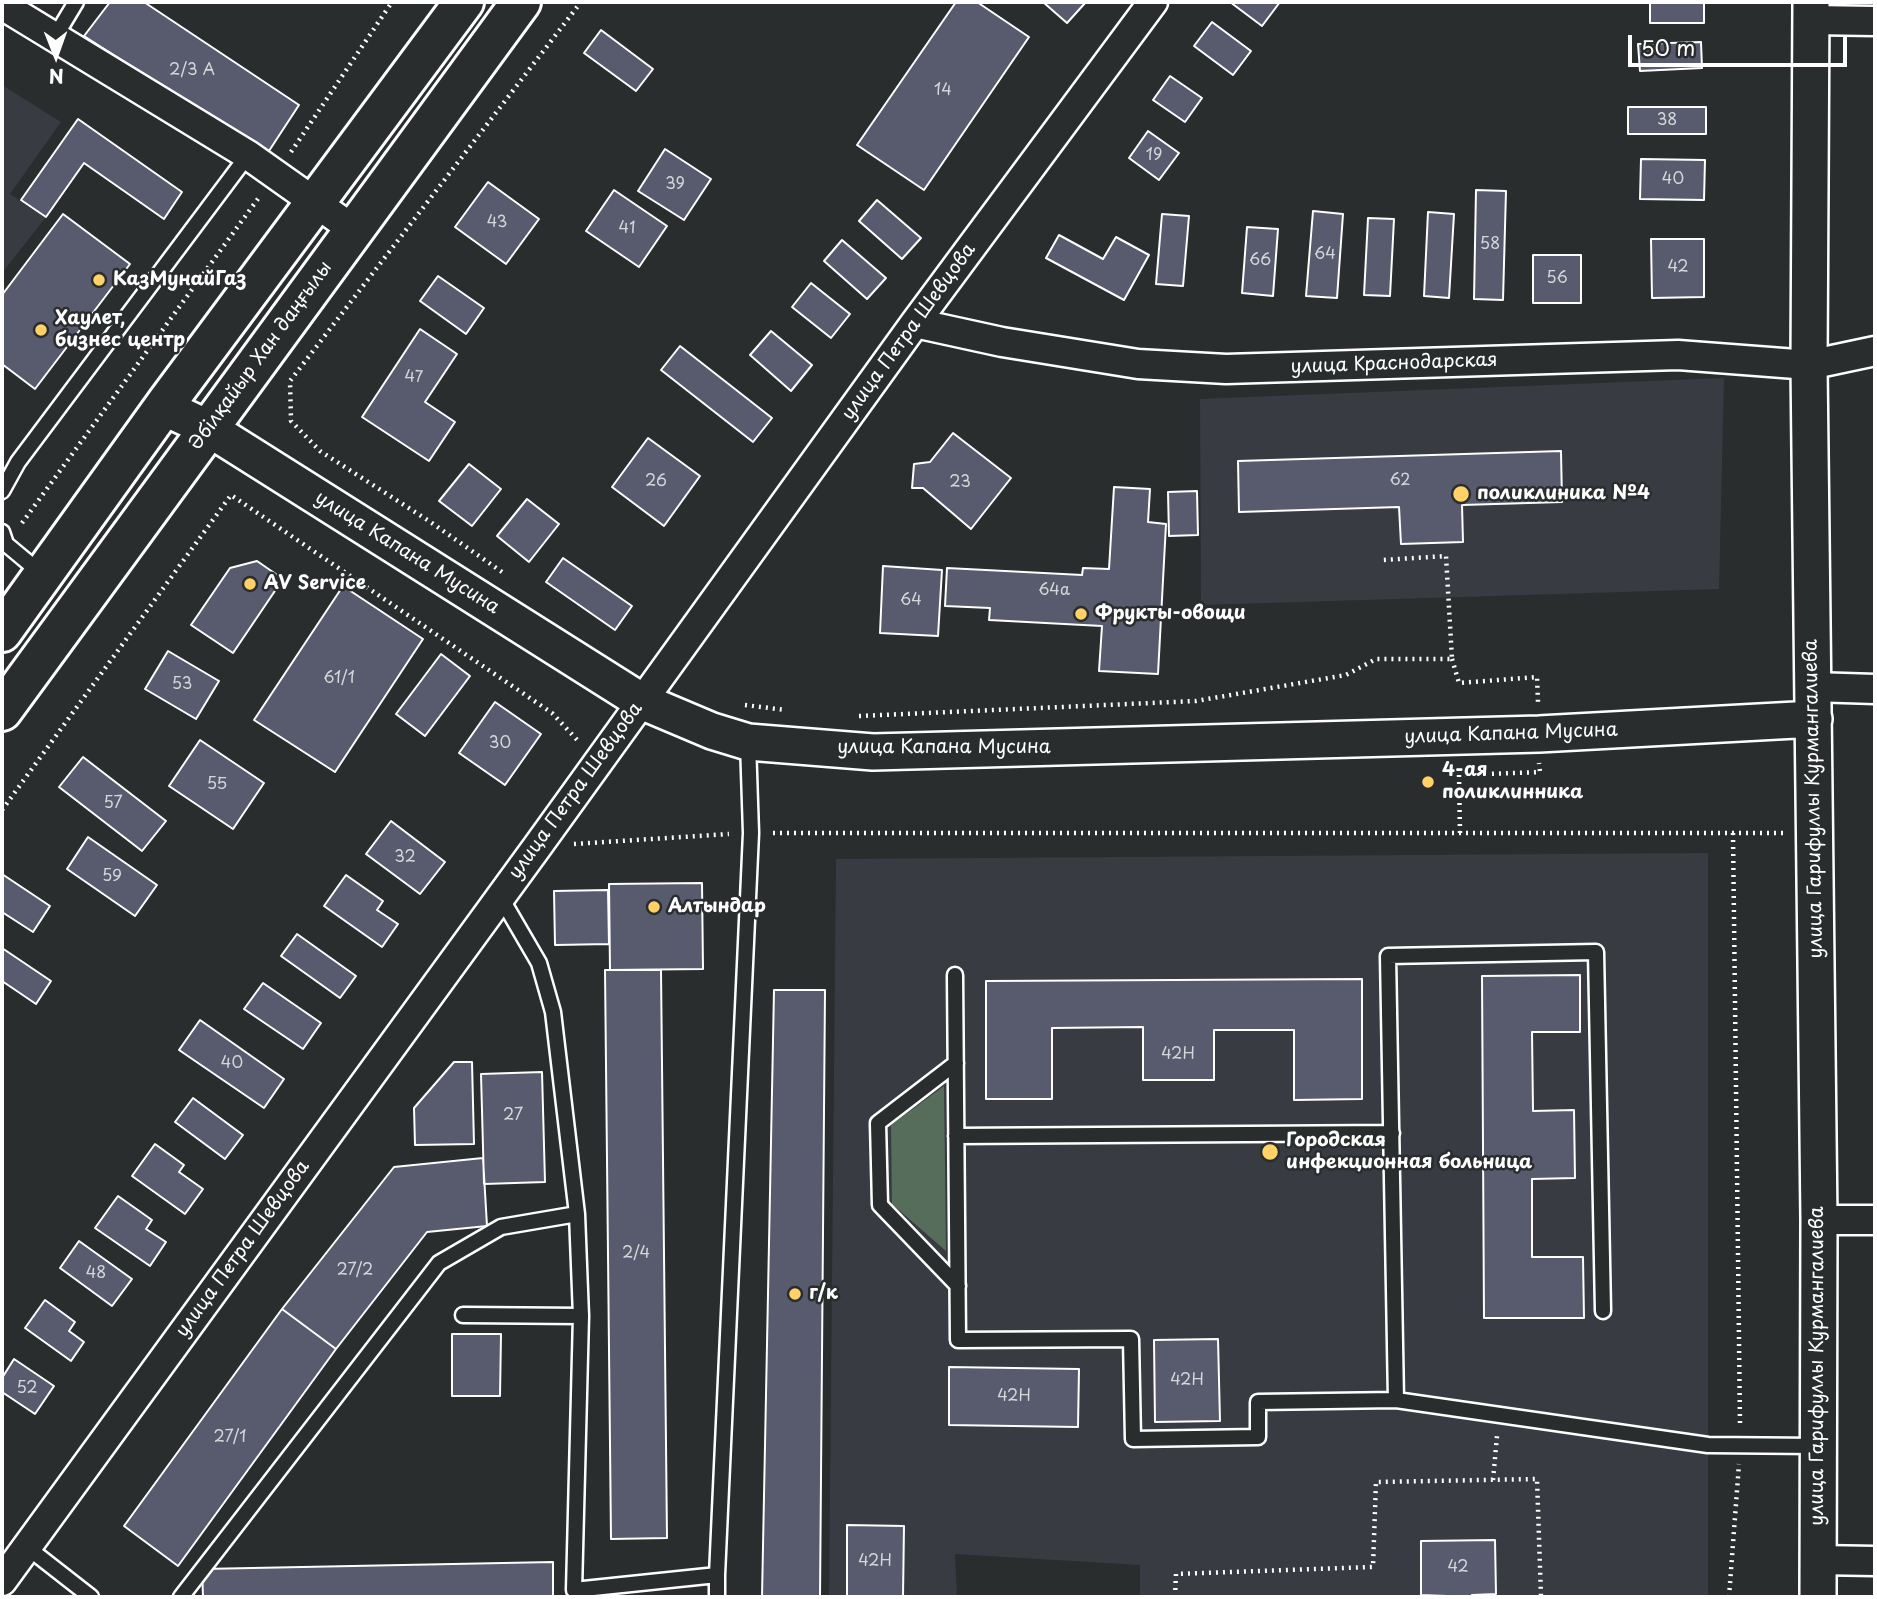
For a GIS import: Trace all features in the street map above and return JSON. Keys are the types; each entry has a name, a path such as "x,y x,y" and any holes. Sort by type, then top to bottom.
{"main road":[{"path":"2,632 464,2"},
{"name":"Әбілқайыр Хан даңғылы","path":"2,711 521,2"}],"street":[{"name":"улица Петра Шевцова","path":"2,1581 915,323 1153,2"},
{"path":"2,5 248,155 354,230"},
{"path":"1811,11 1875,21"},
{"name":"улица Гарифуллы Курмангалиева","path":"1811,11 1809,365 1819,1220 1818,1597"},
{"name":"улица Краснодарская","path":"915,323 1002,342 1138,364 1226,369 1678,355 1809,365 1875,351"},
{"name":"улица Капана Мусина","path":"165,408 208,428 641,701 712,731 748,742 873,752 1539,734 1814,703 1875,689"},
{"path":"1819,1220 1875,1220"},
{"path":"1818,1560 1875,1561"}],"lane":[{"path":"55,37 76,2"},
{"path":"2,491 18,462 248,155"},
{"path":"4,538 43,575"},
{"path":"717,1597 751,833 748,742"},
{"path":"500,896 539,963 553,1013 577,1214 581,1316 574,1594 717,1575"},
{"path":"1396,1400 1388,956 1596,952 1603,1311"},
{"path":"956,975 958,1340 1131,1339 1133,1439 1258,1437 1258,1402 1396,1400 1708,1445 1817,1446"},
{"path":"956,1063 878,1123 880,1205 957,1286"},
{"path":"956,1136 1392,1133"},
{"path":"181,1597 439,1263 501,1227 577,1214"},
{"path":"463,1315 581,1316"},
{"path":"27,1547 91,1597"}],"path":[{"path":"4,538 276,174 392,2"},
{"path":"2,810 231,495 552,713 597,762"},
{"path":"537,846 751,833 1815,834"},
{"path":"1729,1597 1740,1446 1733,833"},
{"path":"1493,1480 1499,1415"},
{"path":"1175,1597 1175,1574 1373,1567 1376,1482 1537,1479 1541,1597"}],"shaded area":[{"path":"2,85 61,122 10,194 46,217 2,273"},
{"name":"поликлиника №4","path":"1724,378 1719,589 1201,605 1200,399"},
{"name":"Городская инфекционная больница","path":"1708,853 1708,1597 1140,1597 1140,1565 955,1554 957,1597 829,1597 836,859"}],"green space":[{"path":"944,1086 946,1251 892,1204 891,1125"}],"building":[{"path":"110,2 144,2 299,105 267,154 84,36"},
{"path":"956,2 977,2 1029,37 924,190 857,145"},
{"path":"1043,2 1086,2 1067,23"},
{"path":"1230,2 1280,2 1262,26"},
{"path":"1650,2 1704,2 1704,23 1650,23"},
{"path":"1212,22 1251,51 1233,75 1194,46"},
{"path":"601,30 653,69 636,91 584,53"},
{"path":"1701,42 1702,68 1640,71 1638,44"},
{"path":"1170,76 1202,98 1185,122 1153,100"},
{"path":"1628,107 1706,107 1706,134 1628,134"},
{"path":"78,119 182,192 164,219 84,163 46,217 21,200"},
{"path":"1148,131 1179,153 1159,180 1129,158"},
{"path":"665,149 711,179 684,220 638,191"},
{"path":"1641,159 1705,160 1704,200 1640,199"},
{"path":"488,182 539,219 506,264 455,227"},
{"path":"614,190 667,226 639,267 586,231"},
{"path":"1476,190 1506,191 1503,300 1474,299"},
{"path":"877,200 921,238 902,259 859,221"},
{"path":"1313,211 1343,214 1337,298 1306,296"},
{"path":"1428,212 1454,214 1449,298 1424,296"},
{"name":"Хаулет, бизнес центр","path":"63,214 130,264 35,389 2,364 2,295"},
{"path":"1162,214 1189,216 1183,286 1156,284"},
{"path":"1368,218 1394,219 1390,296 1364,295"},
{"path":"1247,227 1278,229 1273,296 1242,293"},
{"path":"1059,235 1103,259 1116,237 1149,255 1124,300 1046,258"},
{"path":"1651,239 1704,239 1704,297 1652,298"},
{"path":"842,240 886,278 867,299 824,261"},
{"path":"1533,255 1581,255 1581,303 1533,303"},
{"path":"438,276 484,308 466,334 420,301"},
{"path":"811,283 850,314 831,338 792,307"},
{"path":"420,329 457,354 425,402 455,422 429,461 362,417"},
{"path":"771,331 812,365 791,391 750,355"},
{"path":"680,346 772,418 753,442 661,370"},
{"path":"953,433 1011,478 971,529 923,488 912,488 914,464 930,462"},
{"path":"648,438 700,476 664,526 612,487"},
{"path":"1561,451 1562,502 1462,505 1463,542 1401,544 1399,507 1239,512 1238,461"},
{"path":"469,464 501,489 472,526 439,501"},
{"path":"1114,487 1150,489 1148,522 1166,524 1158,674 1099,671 1102,626 989,620 990,608 945,606 947,568 1082,575 1083,568 1109,569"},
{"path":"1197,491 1198,535 1169,536 1168,492"},
{"path":"527,499 559,524 529,562 497,536"},
{"path":"563,558 632,606 615,630 546,582"},
{"path":"257,561 283,579 233,653 191,625 230,568"},
{"path":"883,566 942,570 938,636 880,633"},
{"path":"343,586 423,639 335,772 254,720"},
{"path":"168,651 219,681 196,719 145,689"},
{"path":"441,654 470,676 425,736 396,714"},
{"path":"495,702 541,734 505,785 459,753"},
{"path":"200,740 264,783 233,829 169,786"},
{"path":"83,757 166,821 142,851 59,787"},
{"path":"391,821 445,862 420,894 366,854"},
{"path":"88,837 157,885 135,916 67,869"},
{"path":"2,874 50,906 33,932 2,912"},
{"path":"346,875 383,901 377,910 398,924 382,947 324,906"},
{"path":"702,883 703,969 610,970 609,884"},
{"path":"608,890 609,944 555,945 554,891"},
{"path":"297,934 356,976 340,998 281,956"},
{"path":"2,948 51,981 36,1004 2,981"},
{"path":"605,970 661,970 667,1538 611,1539"},
{"path":"1580,975 1580,1032 1532,1032 1533,1111 1574,1110 1575,1178 1532,1179 1532,1257 1583,1257 1584,1318 1484,1318 1482,976"},
{"path":"1362,979 1362,1099 1294,1100 1294,1030 1214,1030 1214,1080 1143,1080 1143,1027 1052,1028 1052,1099 986,1099 986,981"},
{"path":"263,983 321,1023 303,1049 244,1009"},
{"name":"г/к","path":"774,990 825,990 820,1597 762,1597"},
{"path":"200,1020 284,1079 264,1108 179,1050"},
{"path":"454,1062 472,1062 474,1144 415,1145 414,1108"},
{"path":"542,1072 545,1182 484,1184 481,1074"},
{"path":"193,1098 243,1135 225,1159 175,1122"},
{"path":"155,1144 184,1165 179,1172 203,1189 185,1214 132,1176"},
{"path":"483,1158 487,1226 427,1232 336,1349 282,1309 394,1167"},
{"path":"118,1196 152,1220 146,1229 166,1242 150,1266 95,1228"},
{"path":"79,1241 132,1279 112,1306 60,1268"},
{"path":"45,1300 75,1322 69,1331 84,1342 71,1361 25,1328"},
{"path":"282,1309 336,1349 178,1566 124,1526"},
{"path":"452,1334 501,1334 500,1396 452,1396"},
{"path":"1218,1339 1220,1421 1155,1422 1154,1340"},
{"path":"14,1359 54,1386 35,1414 2,1392 2,1378"},
{"path":"949,1367 1079,1369 1078,1427 949,1425"},
{"path":"847,1525 904,1526 903,1597 847,1597"},
{"path":"1495,1540 1496,1594 1472,1597 1421,1595 1421,1541"},
{"path":"553,1562 553,1597 203,1597 202,1569"}],"place":[{"name":"КазМунайГаз","path":"99,280"},
{"name":"Хаулет, бизнес центр","path":"41,330"},
{"name":"поликлиника №4","path":"1461,494"},
{"name":"AV Service","path":"250,584"},
{"name":"Фрукты-овощи","path":"1081,614"},
{"name":"4-ая поликлинника","path":"1428,782"},
{"name":"Алтындар","path":"654,907"},
{"name":"Городская инфекционная больница","path":"1270,1152"},
{"name":"г/к","path":"795,1294"}]}
